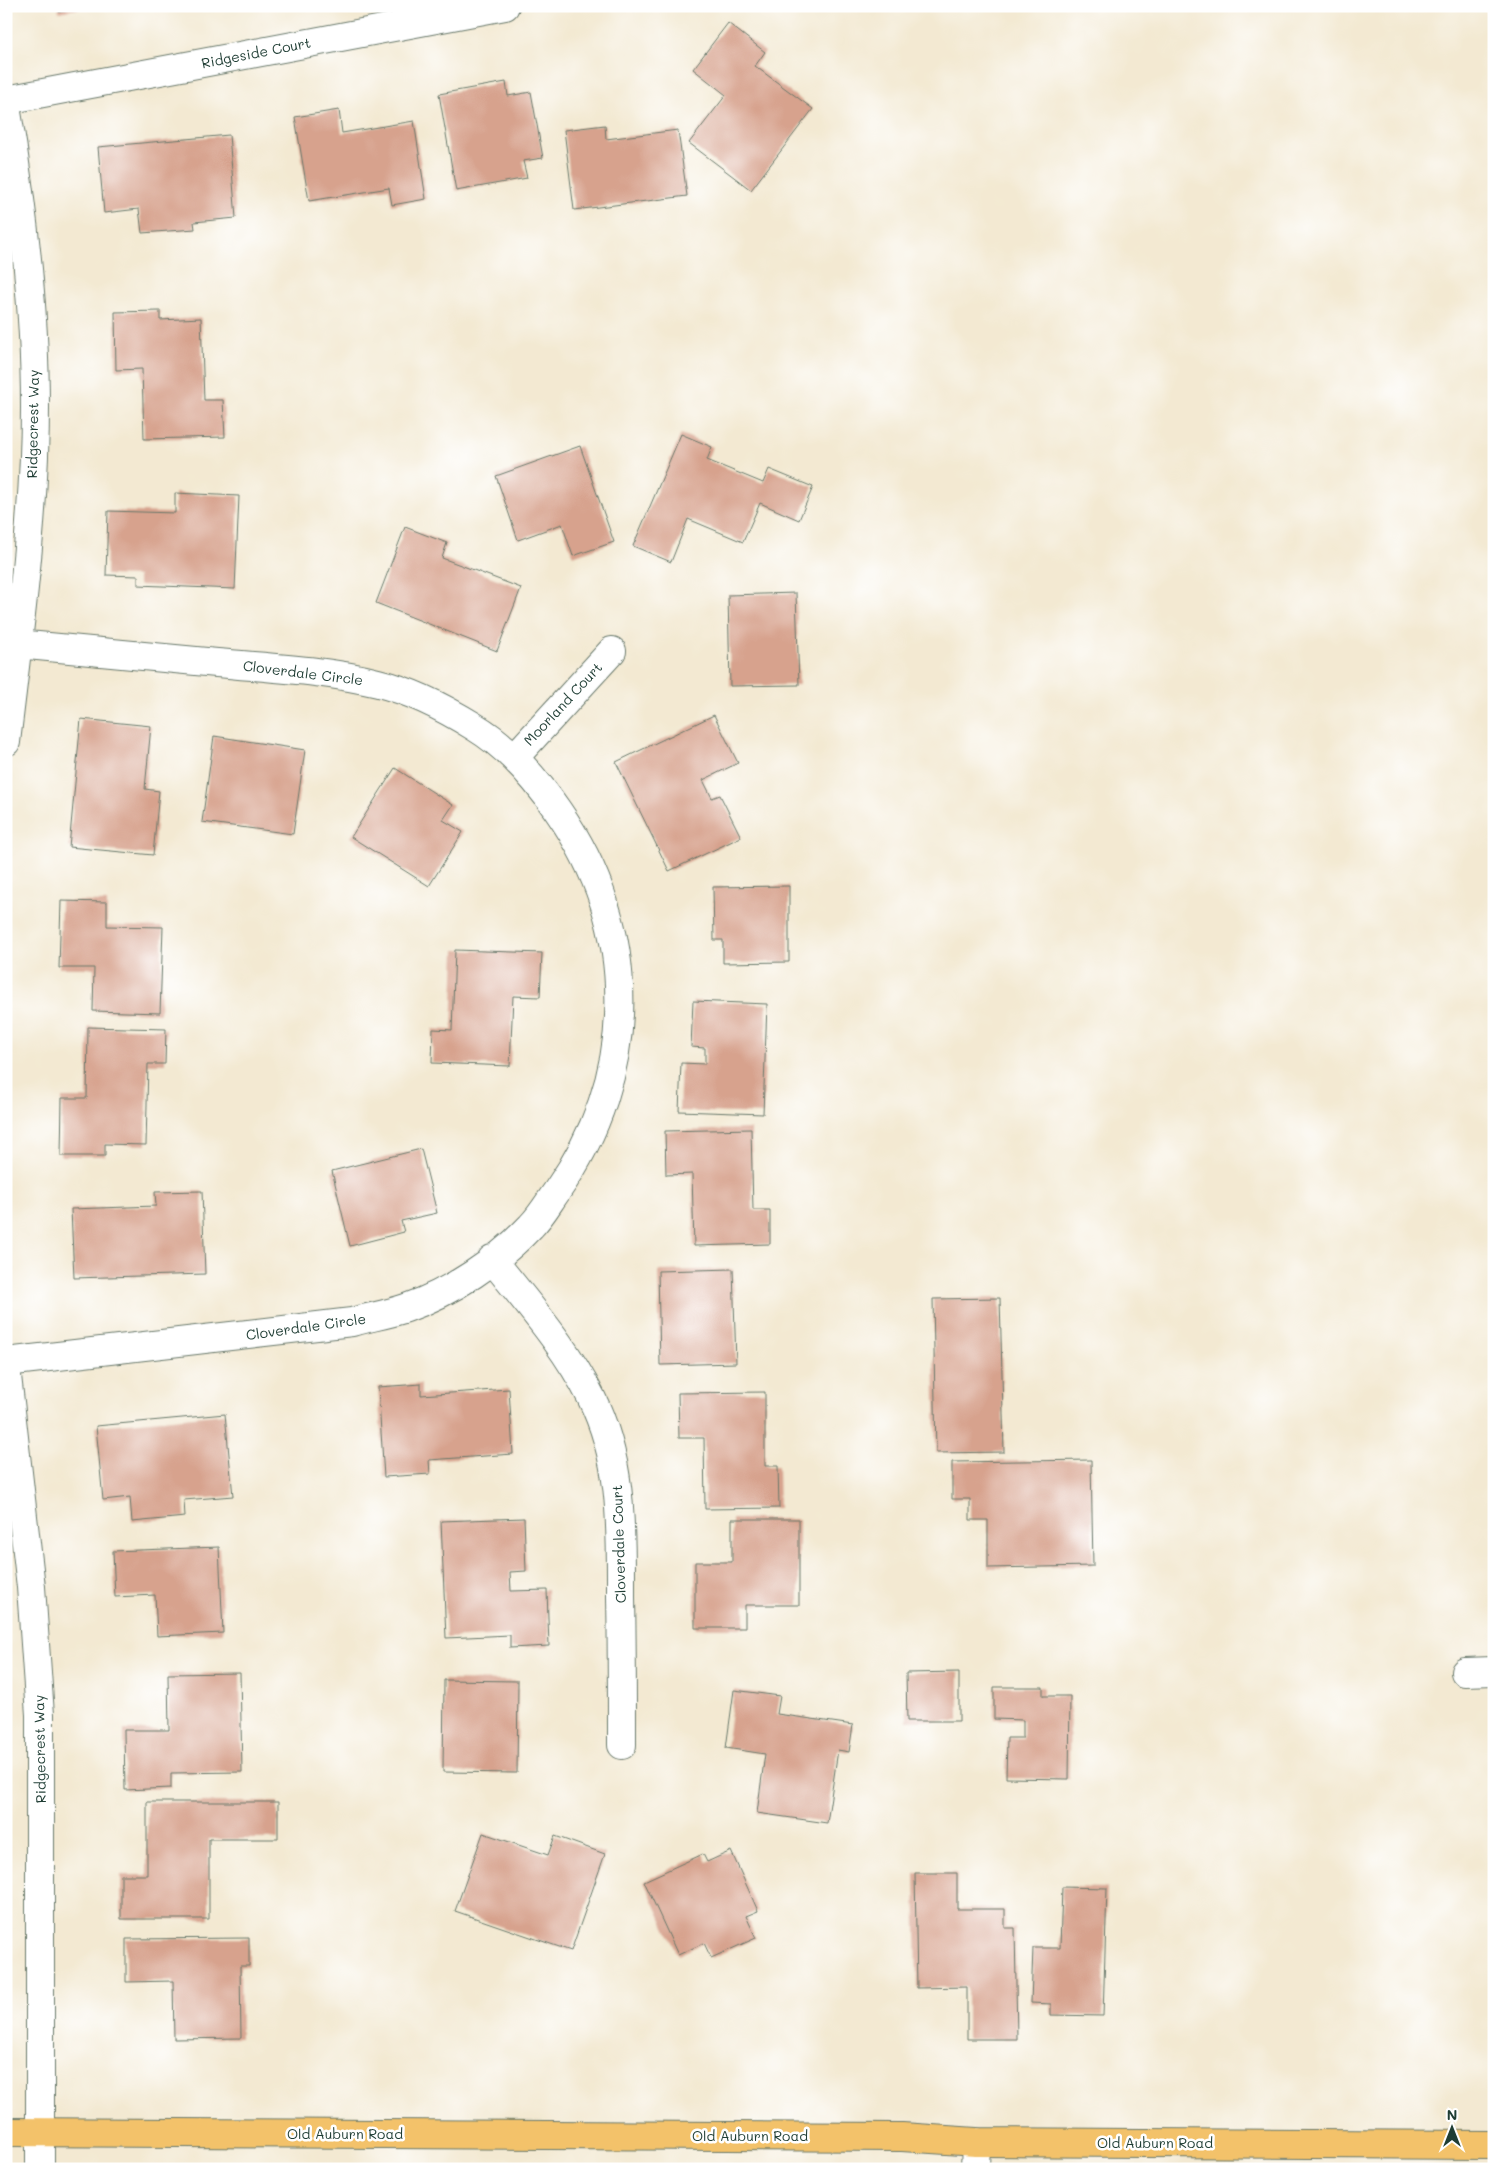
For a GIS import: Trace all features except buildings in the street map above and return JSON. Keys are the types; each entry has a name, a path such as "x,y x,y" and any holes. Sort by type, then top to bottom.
{"main road":[{"name":"Old Auburn Road","path":"6,2132 902,2137 976,2142 1494,2144"}],"street":[{"name":"Ridgeside Court","path":"6,100 505,6"},
{"name":"Ridgecrest Way","path":"6,106 25,233 31,293 34,387 31,510 6,742"},
{"name":"Cloverdale Circle","path":"6,1362 352,1322 406,1308 447,1289 492,1259 533,1225 576,1164 601,1110 617,1047 620,984 612,925 595,875 574,833 546,793 514,758 477,728 432,703 380,684 328,674 18,644"},
{"name":"Moorland Court","path":"514,758 612,651"},
{"name":"Cloverdale Court","path":"492,1259 572,1363 591,1398 607,1436 619,1486 622,1745"},
{"name":"Ridgecrest Way","path":"6,1367 32,1597 40,1706 40,2169"},
{"path":"1465,1672 1494,1671"},
{"path":"976,2142 976,2169"}]}
